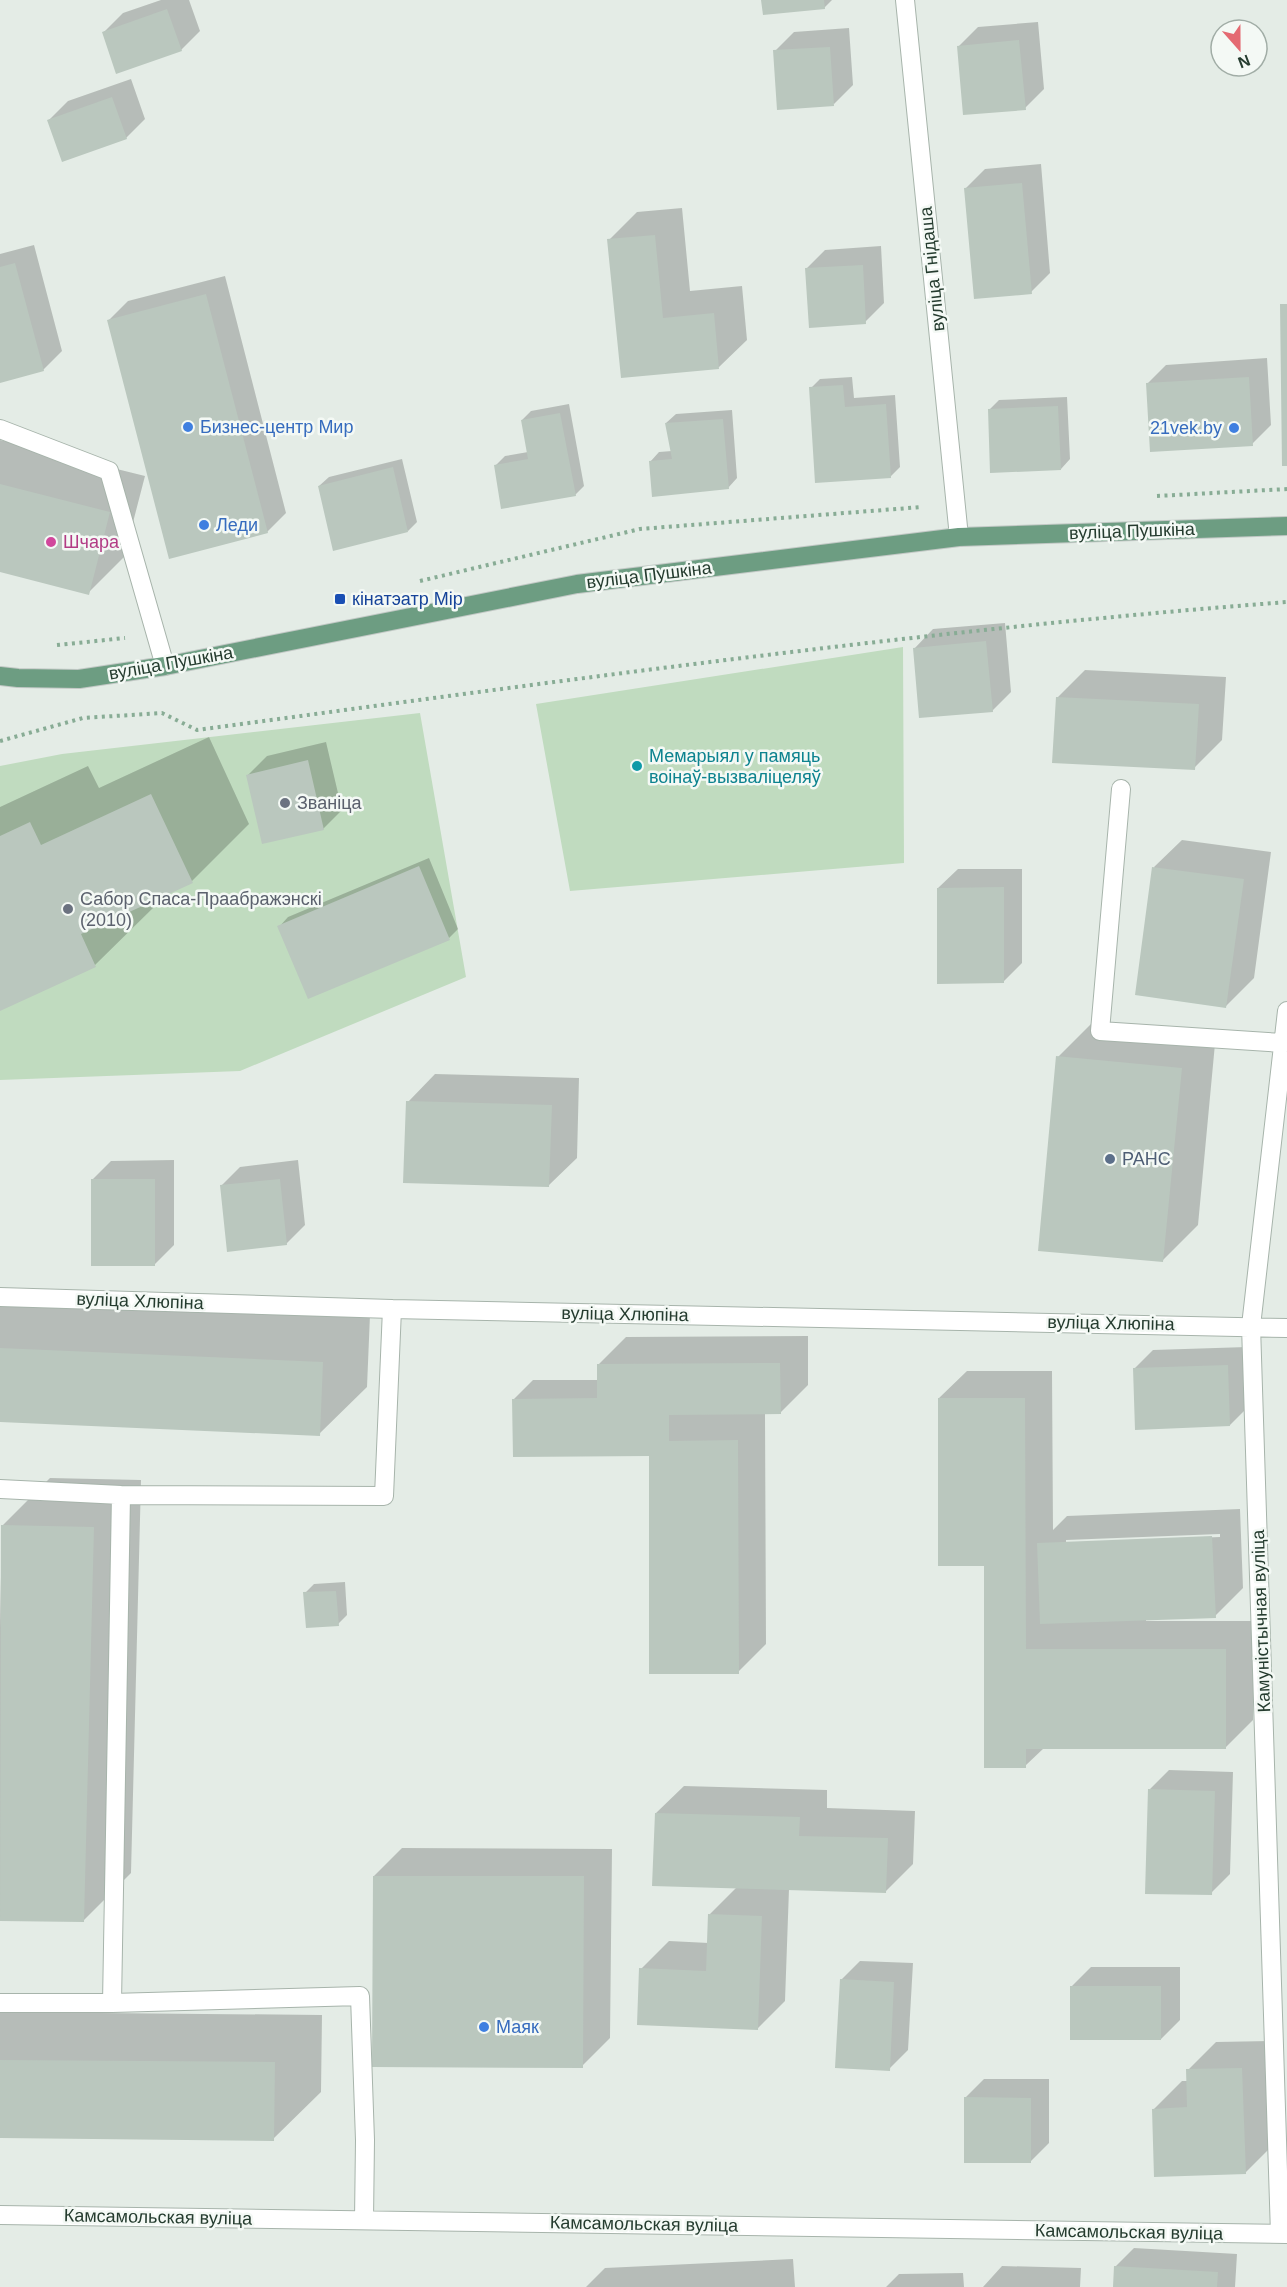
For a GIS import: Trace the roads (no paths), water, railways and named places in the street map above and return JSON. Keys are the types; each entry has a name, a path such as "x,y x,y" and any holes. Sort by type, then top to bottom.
{"main road":[{"name":"вуліца Пушкіна","path":"0,684 9,677 79,679 165,666 577,584 959,537 1287,526"}],"street":[{"name":"вуліца Гнідаша","path":"905,0 959,537"},
{"path":"0,429 109,471 165,666"},
{"path":"1121,789 1100,1030 1283,1043"},
{"name":"Камуністычная вуліца","path":"1284,2234 1251,1326 1287,1011"},
{"name":"вуліца Хлюпіна","path":"0,1297 392,1309 1287,1328"},
{"path":"0,1489 121,1495 384,1496 392,1309"},
{"path":"112,2003 121,1495"},
{"path":"0,2003 112,2003 360,1996 365,2140 364,2220"},
{"name":"Камсамольская вуліца","path":"0,2215 1284,2234"}],"place":[{"name":"Бизнес-центр Мир","path":"188,427"},
{"name":"21vek.by","path":"1234,428"},
{"name":"Леди","path":"204,525"},
{"name":"Шчара","path":"51,542"},
{"name":"кінатэатр Мір","path":"340,599"},
{"name":"Мемарыял у памяць воінаў-вызваліцеляў","path":"637,766"},
{"name":"Званіца","path":"285,803"},
{"name":"Сабор Спаса-Праабражэнскі (2010)","path":"68,909"},
{"name":"РАНС","path":"1110,1159"},
{"name":"Маяк","path":"484,2027"}]}
